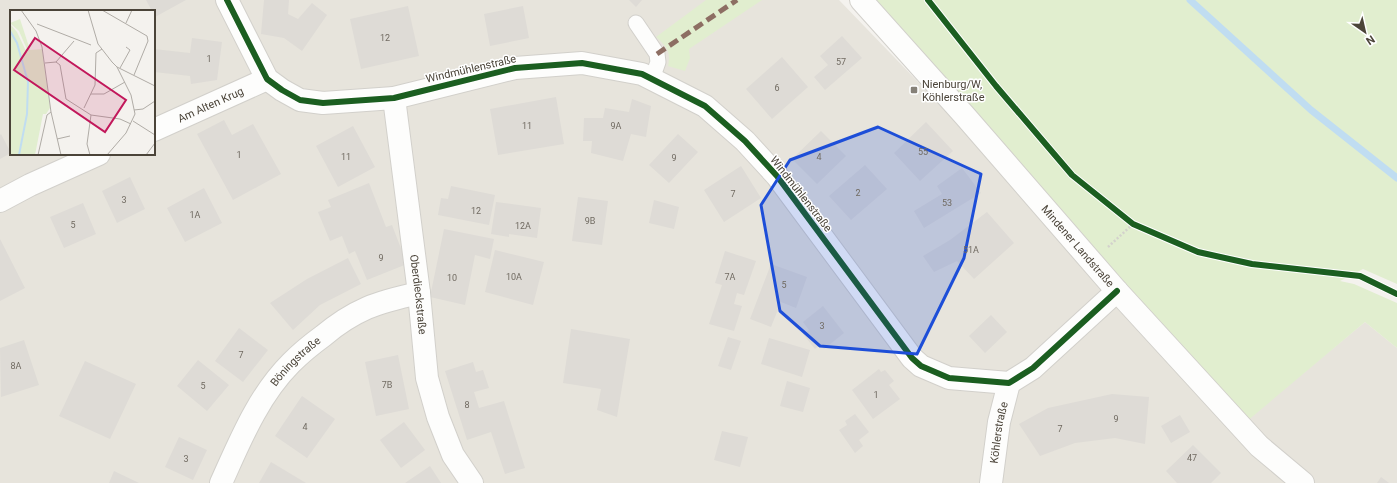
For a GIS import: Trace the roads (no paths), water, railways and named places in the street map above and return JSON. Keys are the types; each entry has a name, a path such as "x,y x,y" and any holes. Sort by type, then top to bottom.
{"street":[{"path":"227,0 267,79"},
{"name":"Mindener Landstraße","path":"861,0 965,116 1117,291 1259,446 1303,483"},
{"name":"Windmühlenstraße","path":"267,79 282,90 300,100 323,103 394,98 514,68 582,63 642,74 705,106 745,141 777,176 916,362 931,371 949,378 1009,383"},
{"name":"Am Alten Krug","path":"155,130 267,79"},
{"name":"Oberdieckstraße","path":"394,98 419,292 428,378 438,417 454,455 472,483"},
{"path":"0,201 30,185 97,155"},
{"path":"1009,383 1033,368 1117,291"},
{"name":"Böningstraße","path":"221,483 248,424 260,403 290,364 338,324 366,308 419,292"},
{"name":"Köhlerstraße","path":"991,483 999,422 1009,383"}],"lane":[{"path":"636,23 657,54 658,62 652,80"}],"waterway":[{"path":"1190,0 1311,110 1397,178"}],"place":[{"name":"Nienburg/W, Köhlerstraße","path":"914,90"}]}
